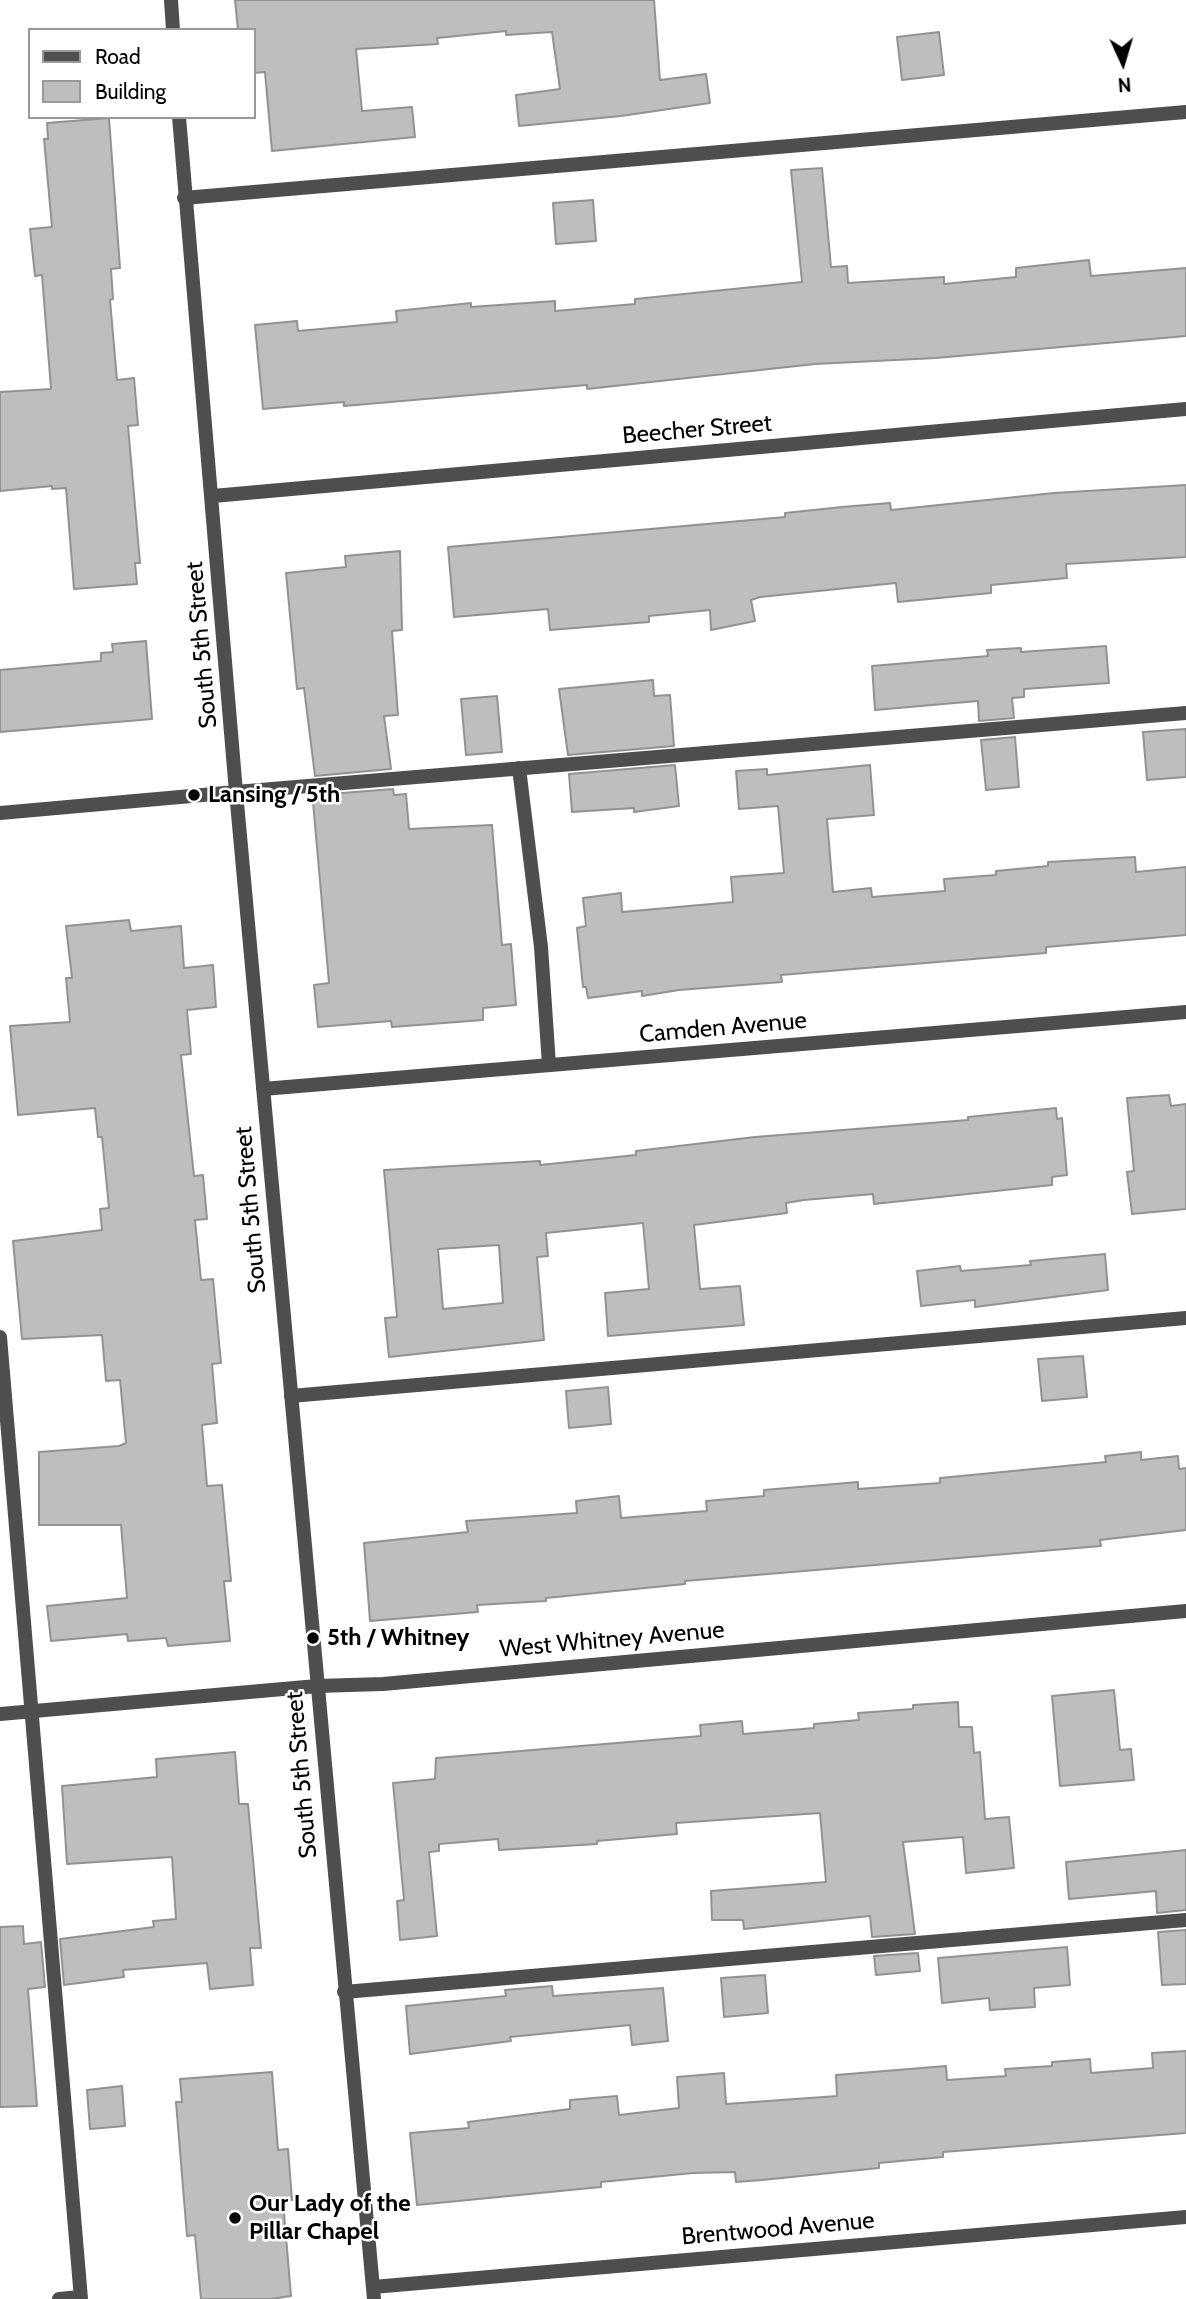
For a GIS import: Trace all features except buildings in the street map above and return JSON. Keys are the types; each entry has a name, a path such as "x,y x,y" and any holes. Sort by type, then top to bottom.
{"street":[{"path":"172,0 173,28"},
{"path":"184,198 1186,112"},
{"name":"South 5th Street","path":"179,119 236,792 344,1992 374,2293"},
{"name":"Beecher Street","path":"213,496 1186,409"},
{"path":"0,813 1186,713"},
{"path":"519,768 541,947 549,1065"},
{"name":"Camden Avenue","path":"263,1089 1186,1012"},
{"path":"291,1396 1186,1318"},
{"path":"0,1337 80,2298 59,2299"},
{"name":"West Whitney Avenue","path":"0,1714 317,1686 383,1684 1186,1611"},
{"path":"344,1992 1186,1920"},
{"name":"Brentwood Avenue","path":"374,2293 1186,2217"}],"place":[{"name":"Lansing / 5th","path":"194,795"},
{"name":"5th / Whitney","path":"313,1638"},
{"name":"Our Lady of the Pillar Chapel","path":"235,2218"}]}
